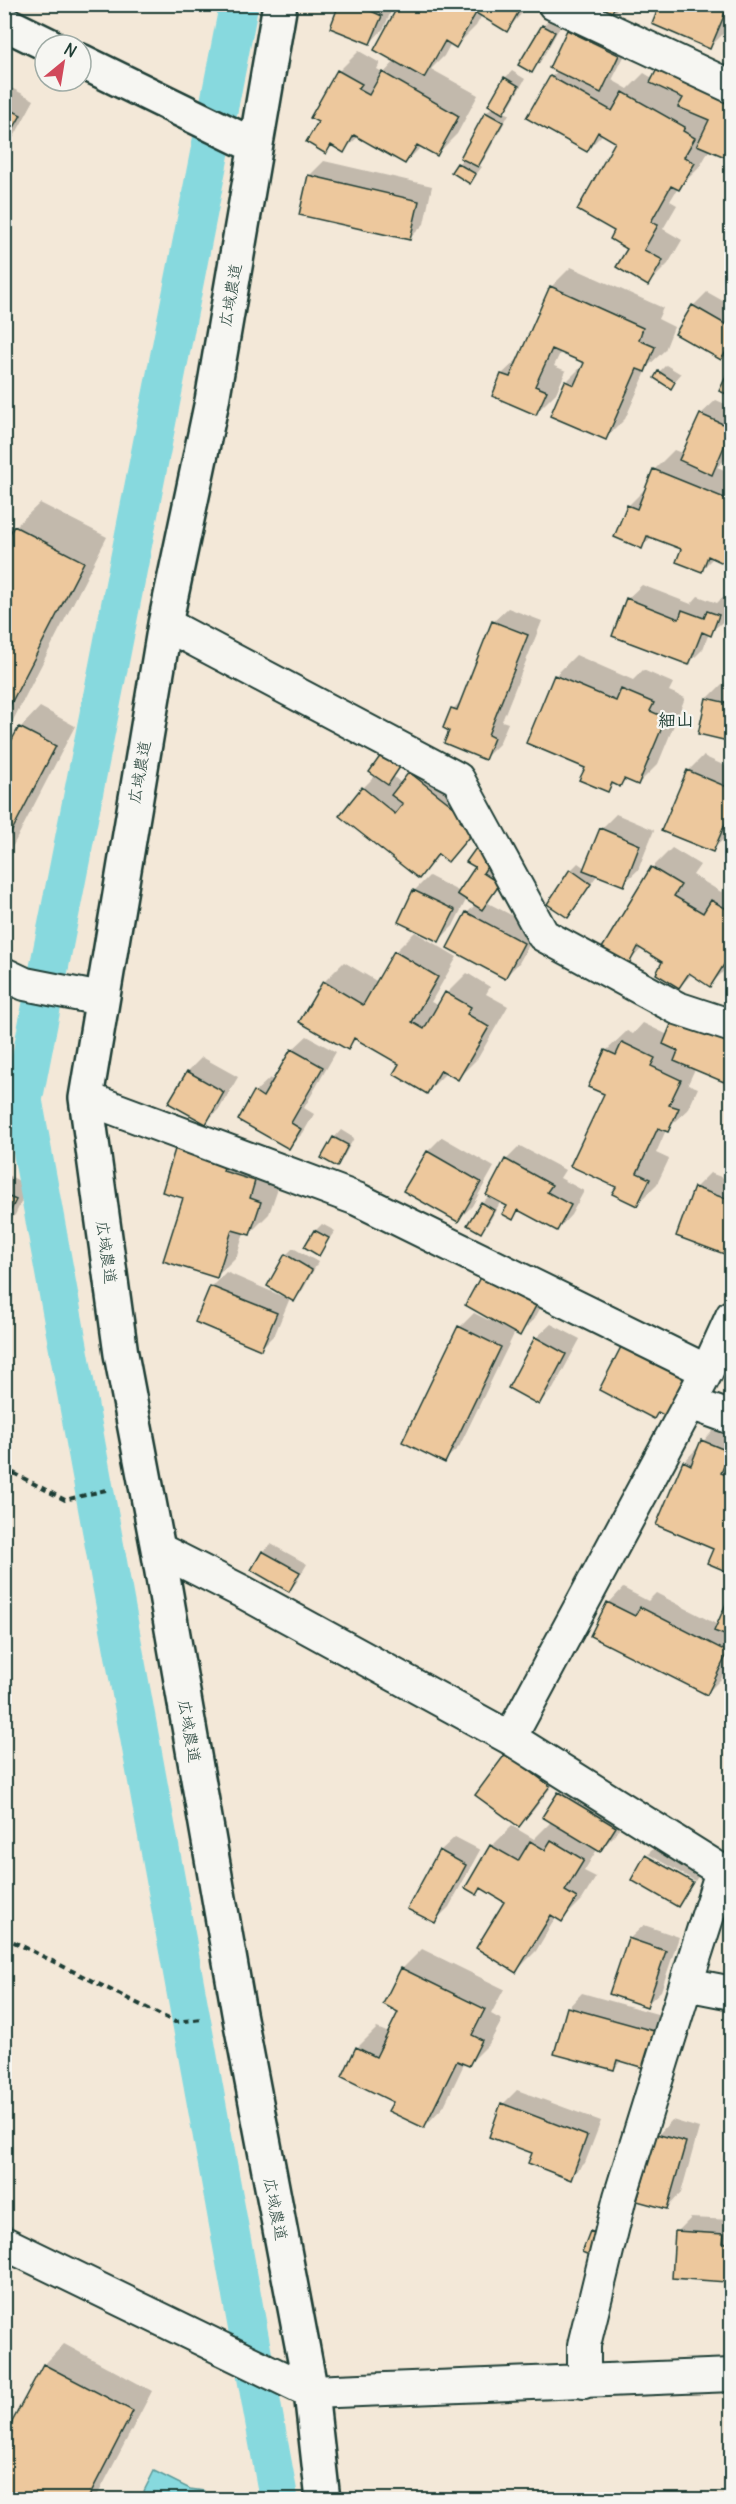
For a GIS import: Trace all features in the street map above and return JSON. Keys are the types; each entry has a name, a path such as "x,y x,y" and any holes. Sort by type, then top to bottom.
{"street":[{"name":"広域農道","path":"280,4 212,401 165,624 86,1098 121,1354 158,1549 239,2013 310,2392 323,2499"},
{"path":"554,4 732,87"},
{"path":"4,23 33,37"},
{"path":"93,67 255,146"},
{"path":"165,624 458,779 543,935 677,1008 732,1026"},
{"path":"4,974 25,984 101,999"},
{"path":"86,1098 357,1199 707,1371"},
{"path":"510,1737 707,1371 732,1316"},
{"path":"690,1403 732,1418"},
{"path":"158,1549 243,1592 510,1737 727,1874 686,1984 620,2197 584,2345 584,2382"},
{"path":"686,1984 732,1993"},
{"path":"4,2243 310,2392 732,2375"}],"path":[{"path":"4,1468 65,1500 145,1481"},
{"path":"4,1937 175,2022 239,2013"}],"water":[{"path":"154,2471 190,2489 204,2491 205,2499 140,2499"}],"building":[{"path":"339,4 371,4 369,10 382,16 370,44 330,28"},
{"path":"399,4 523,4 507,32 476,13 456,48 445,41 424,78 374,50"},
{"path":"575,4 616,4 608,20"},
{"path":"660,4 729,4 710,49 652,24"},
{"path":"542,25 555,32 532,73 518,65"},
{"path":"567,30 619,55 601,93 549,68"},
{"path":"657,69 732,103 732,160 697,145 709,120 678,107 683,98 650,83"},
{"path":"337,70 362,84 358,89 369,95 382,72 459,116 437,156 417,145 405,164 354,135 344,153 331,145 326,154 306,142 318,122 310,118"},
{"path":"550,76 612,111 623,92 685,127 683,131 695,138 684,157 695,163 679,190 671,186 651,222 658,225 644,250 663,260 648,286 616,267 627,249 610,239 614,231 577,210 615,142 598,132 587,152 526,118"},
{"path":"504,77 519,86 503,114 488,105"},
{"path":"4,106 21,115 4,145"},
{"path":"485,112 503,122 478,167 460,158"},
{"path":"457,163 476,174 470,184 451,172"},
{"path":"308,175 419,201 410,240 299,215"},
{"path":"550,286 643,328 639,340 655,347 645,372 637,369 606,440 550,416 565,381 574,385 584,363 552,349 535,386 547,391 536,415 492,396 501,374 510,377"},
{"path":"692,305 732,328 732,342 721,360 675,334"},
{"path":"732,364 732,396 719,391"},
{"path":"658,371 675,382 671,389 654,378"},
{"path":"700,414 732,428 712,475 679,460"},
{"path":"653,469 732,501 732,542 723,563 708,556 702,572 676,562 681,549 647,536 642,549 614,537 627,505 637,509"},
{"path":"14,526 84,562 4,717 4,545"},
{"path":"626,598 679,619 682,610 704,618 707,611 719,615 711,636 702,632 689,665 612,636"},
{"path":"492,621 528,635 488,735 494,738 485,760 444,743 449,731 443,728 451,708 457,710"},
{"path":"554,675 616,701 621,689 654,703 650,711 666,718 638,785 624,779 620,787 612,783 608,792 579,780 585,768 526,743"},
{"path":"706,698 732,704 732,742 698,734"},
{"path":"19,727 56,746 4,846 4,754"},
{"path":"381,755 400,767 388,785 369,772"},
{"path":"687,770 732,789 732,808 713,852 661,831"},
{"path":"409,772 464,815 460,821 473,832 448,862 438,854 419,879 339,816 362,787 395,814 403,804 391,795"},
{"path":"600,828 640,845 624,886 583,870"},
{"path":"476,848 492,859 483,873 500,884 482,910 457,894 475,867 466,862"},
{"path":"651,867 681,885 674,896 703,913 711,900 732,912 732,918 726,927 732,931 732,952 710,987 689,973 679,988 656,974 662,962 638,947 629,964 602,948"},
{"path":"570,869 591,884 568,918 547,904"},
{"path":"413,890 455,910 439,942 398,922"},
{"path":"466,912 524,943 505,979 447,948"},
{"path":"394,951 438,977 412,1022 424,1029 445,992 471,1007 467,1014 489,1027 458,1080 441,1070 427,1094 393,1074 399,1064 354,1038 348,1050 299,1022 323,981 363,1005"},
{"path":"674,1017 732,1041 732,1075 727,1074 724,1082 674,1061 678,1051 663,1044"},
{"path":"622,1042 655,1058 651,1066 681,1080 669,1105 679,1108 668,1132 658,1128 637,1173 650,1179 637,1206 612,1194 616,1187 570,1166 604,1094 588,1087 605,1050 616,1055"},
{"path":"291,1049 323,1067 291,1123 301,1129 289,1149 238,1120 254,1091 263,1097"},
{"path":"187,1071 224,1092 206,1124 168,1103"},
{"path":"333,1137 348,1145 337,1167 321,1158"},
{"path":"176,1146 225,1162 223,1171 255,1181 250,1198 261,1202 250,1235 232,1230 217,1278 163,1261 183,1198 162,1192"},
{"path":"427,1151 481,1182 458,1222 403,1191"},
{"path":"505,1159 552,1185 547,1192 571,1205 557,1231 518,1210 513,1220 502,1214 507,1206 486,1195"},
{"path":"694,1187 732,1201 732,1257 676,1236"},
{"path":"4,1195 16,1200 4,1224"},
{"path":"481,1202 494,1210 481,1233 467,1225"},
{"path":"314,1230 329,1238 319,1256 304,1247"},
{"path":"285,1254 312,1270 294,1302 267,1286"},
{"path":"483,1272 538,1302 520,1336 465,1305"},
{"path":"210,1286 277,1313 261,1350 195,1322"},
{"path":"458,1326 501,1347 445,1463 402,1442"},
{"path":"535,1337 566,1354 539,1405 508,1388"},
{"path":"623,1343 692,1379 671,1419 658,1412 654,1419 599,1390"},
{"path":"701,1440 730,1452 721,1473 732,1477 732,1564 728,1572 707,1563 713,1549 656,1525 683,1461 691,1465"},
{"path":"262,1551 300,1572 289,1592 251,1570"},
{"path":"732,1590 732,1638 714,1631"},
{"path":"607,1602 635,1616 640,1607 728,1652 707,1695 590,1636"},
{"path":"506,1753 550,1786 519,1827 475,1795"},
{"path":"558,1792 616,1827 600,1852 542,1817"},
{"path":"551,1840 584,1860 565,1891 577,1898 562,1922 551,1915 516,1973 476,1948 504,1902 481,1888 477,1895 465,1888 490,1845 518,1861 530,1841 545,1850"},
{"path":"439,1850 466,1865 435,1923 407,1909"},
{"path":"645,1855 693,1882 678,1907 631,1880"},
{"path":"628,1938 666,1951 647,2007 609,1994"},
{"path":"401,1968 485,2009 472,2035 482,2040 469,2066 457,2061 424,2128 388,2111 393,2102 342,2077 356,2047 376,2057 398,2012 383,2004"},
{"path":"567,2007 654,2031 644,2068 617,2060 614,2070 554,2054"},
{"path":"501,2103 587,2136 571,2180 528,2163 532,2153 489,2137"},
{"path":"656,2134 686,2142 667,2209 637,2201"},
{"path":"590,2231 603,2236 596,2258 582,2252"},
{"path":"675,2231 724,2234 723,2243 732,2243 732,2269 726,2269 726,2282 672,2278"},
{"path":"43,2364 133,2411 87,2500 4,2500 4,2437"}],"waterway":[{"path":"239,4 23,1100 279,2500"}],"district":[{"name":"細山","path":"676,719"}]}
